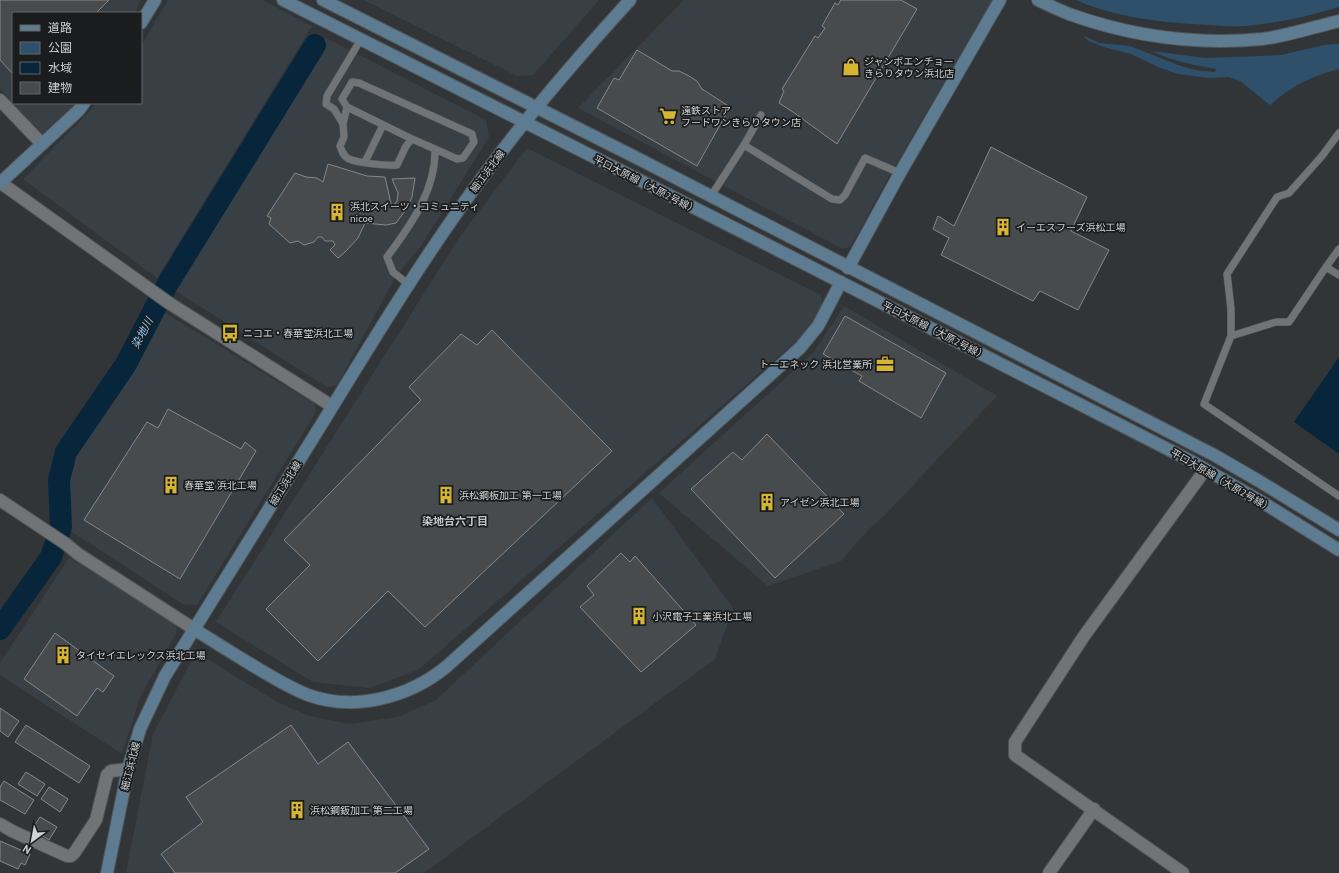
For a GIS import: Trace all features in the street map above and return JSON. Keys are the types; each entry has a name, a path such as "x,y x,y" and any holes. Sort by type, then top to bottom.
{"street":[{"path":"142,21 155,0"},
{"path":"283,0 525,122"},
{"name":"細江浜北線","path":"107,873 128,769 140,729 162,682 408,284 486,171 582,53 630,0"},
{"path":"848,268 900,172 1000,0"},
{"path":"1038,0 1068,14 1104,25 1173,38 1210,41 1262,38 1301,31 1339,21"},
{"path":"326,1 536,108"},
{"path":"0,100 42,144"},
{"path":"83,104 0,183 169,303 332,406"},
{"name":"平口大原線（大原2号線）","path":"536,108 711,196 848,268 1214,455 1339,530"},
{"name":"平口大原線（大原2号線）","path":"525,122 1191,461 1262,502 1339,550"},
{"path":"0,500 66,544 78,554 194,629 278,680 305,693 324,699 352,701 376,700 397,695 424,683 446,667 800,348 818,326 841,282"},
{"path":"1183,873 1094,809 1014,755 1014,742 1084,636 1205,470"},
{"path":"0,824 67,856 71,856 96,820 107,775 111,771 128,769"},
{"path":"1049,873 1094,809"}],"lane":[{"path":"343,124 334,109 326,104 327,96 361,39"},
{"path":"352,82 359,83 472,134 474,142 463,158 457,159 382,125 347,108 342,99 352,82"},
{"path":"347,108 343,124 344,137 340,146 344,155 349,159 378,165 397,165 406,146 412,139"},
{"path":"711,196 744,145 760,115"},
{"path":"365,162 382,125"},
{"path":"1339,133 1322,156 1289,193 1277,197 1227,274 1231,309 1231,336 1204,404 1339,496"},
{"path":"744,145 832,199 840,200 845,195 866,158 900,172"},
{"path":"408,284 393,272 387,257 418,212 434,171 435,149"},
{"path":"1231,336 1276,322 1289,322 1339,249"},
{"path":"1326,267 1339,275"}],"shaded area":[{"path":"0,0 141,0 135,12 12,12 12,102 0,89"},
{"path":"168,0 262,0 312,26 157,278 23,179 95,104 142,104 142,44"},
{"path":"364,0 599,0 533,75 517,76"},
{"path":"684,0 992,0 888,178 851,246 843,249 578,108"},
{"path":"326,38 486,120 489,137 421,246 395,278 337,385 327,387 176,291"},
{"path":"14,104 75,104 42,134"},
{"path":"527,148 821,295 822,305 807,332 418,670 370,688 313,682 216,622 459,238"},
{"path":"844,306 997,396 886,514 868,530 841,561 768,586 659,493 813,353"},
{"path":"162,311 315,404 316,412 197,605 183,604 69,530 65,475 69,458 134,365"},
{"path":"652,498 733,608 715,659 424,873 126,873 153,734 196,652 277,702 309,716 349,724 398,717 436,700"},
{"path":"69,558 176,622 177,632 140,697 122,754 0,675 0,663"}],"green space":[{"path":"1076,0 1339,0 1339,7 1282,21 1258,25 1232,26 1159,21 1108,11"},
{"path":"1085,36 1099,43 1130,46 1195,70 1215,72 1216,69 1175,60 1152,51 1205,58 1235,57 1281,55 1324,45 1339,44 1339,69 1302,82 1286,92 1270,105 1240,81 1229,77 1210,78 1178,74 1158,67 1131,54 1104,47 1089,41 1085,38"}],"water":[{"path":"1339,357 1339,454 1294,422"}],"building":[{"path":"0,0 109,0 97,12 12,12 12,73 0,60"},
{"path":"841,0 901,0 917,9 837,144 779,103 784,91 782,89 815,36 818,38 825,28 822,26 835,3 838,5"},
{"name":"遠鉄ストア フードワンきらりタウン店","path":"637,50 672,71 679,71 689,76 697,81 702,89 730,107 697,166 597,108 614,78 619,80"},
{"name":"イーエスフーズ浜松工場","path":"991,147 1087,197 1071,231 1109,250 1078,310 1040,291 1033,301 941,255 949,238 933,229 938,216 954,226"},
{"name":"浜北スイーツ・コミュニティ nicoe","path":"328,164 367,176 385,177 392,208 397,201 398,193 392,179 415,178 412,197 408,207 396,223 386,225 365,223 358,238 338,258 330,250 335,245 333,241 325,241 322,237 318,237 314,242 304,245 298,241 290,243 269,224 271,218 267,216 295,173 306,177 317,178 323,182"},
{"name":"トーエネック 浜北営業所","path":"845,316 946,373 921,418 859,381 862,376 823,354"},
{"name":"浜松鋼板加工 第一工場","path":"492,330 612,451 425,627 388,591 318,661 266,609 310,565 284,540 421,400 409,387 461,334 477,345"},
{"name":"春華堂 浜北工場","path":"168,409 241,449 245,442 256,451 180,579 84,520 147,422 158,428"},
{"name":"アイゼン浜北工場","path":"767,434 844,514 775,578 691,489 733,452 742,460"},
{"name":"小沢電子工業浜北工場","path":"621,553 630,562 635,556 696,625 641,672 580,607 594,595 587,586"},
{"name":"タイセイエレックス浜北工場","path":"55,633 114,676 103,692 97,688 77,716 24,679"},
{"path":"0,708 19,721 8,737 0,731"},
{"path":"26,725 90,766 79,783 15,742"},
{"name":"浜松鋼鈑加工 第二工場","path":"291,725 318,764 348,742 429,849 395,873 175,873 161,854 203,822 186,797"},
{"path":"26,772 45,784 37,796 18,784"},
{"path":"4,781 34,800 25,814 0,800 0,787"},
{"path":"49,787 68,799 60,812 41,799"},
{"path":"40,817 57,827 49,840 32,829"},
{"path":"0,841 30,854 25,865 21,863 18,869 0,861"}],"waterway":[{"name":"染地川","path":"0,629 51,557 61,527 59,480 66,452 126,364 167,285 315,45"}],"place":[{"name":"ジャンボエンチョー きらりタウン浜北店","path":"851,67"},
{"name":"遠鉄ストア フードワンきらりタウン店","path":"668,116"},
{"name":"浜北スイーツ・コミュニティ nicoe","path":"337,212"},
{"name":"イーエスフーズ浜松工場","path":"1003,227"},
{"name":"ニコエ・春華堂浜北工場","path":"230,333"},
{"name":"トーエネック 浜北営業所","path":"885,364"},
{"name":"春華堂 浜北工場","path":"171,485"},
{"name":"浜松鋼板加工 第一工場","path":"446,495"},
{"name":"アイゼン浜北工場","path":"767,502"},
{"name":"小沢電子工業浜北工場","path":"639,616"},
{"name":"タイセイエレックス浜北工場","path":"63,655"},
{"name":"浜松鋼鈑加工 第二工場","path":"297,810"}],"district":[{"name":"染地台六丁目","path":"455,521"}]}
